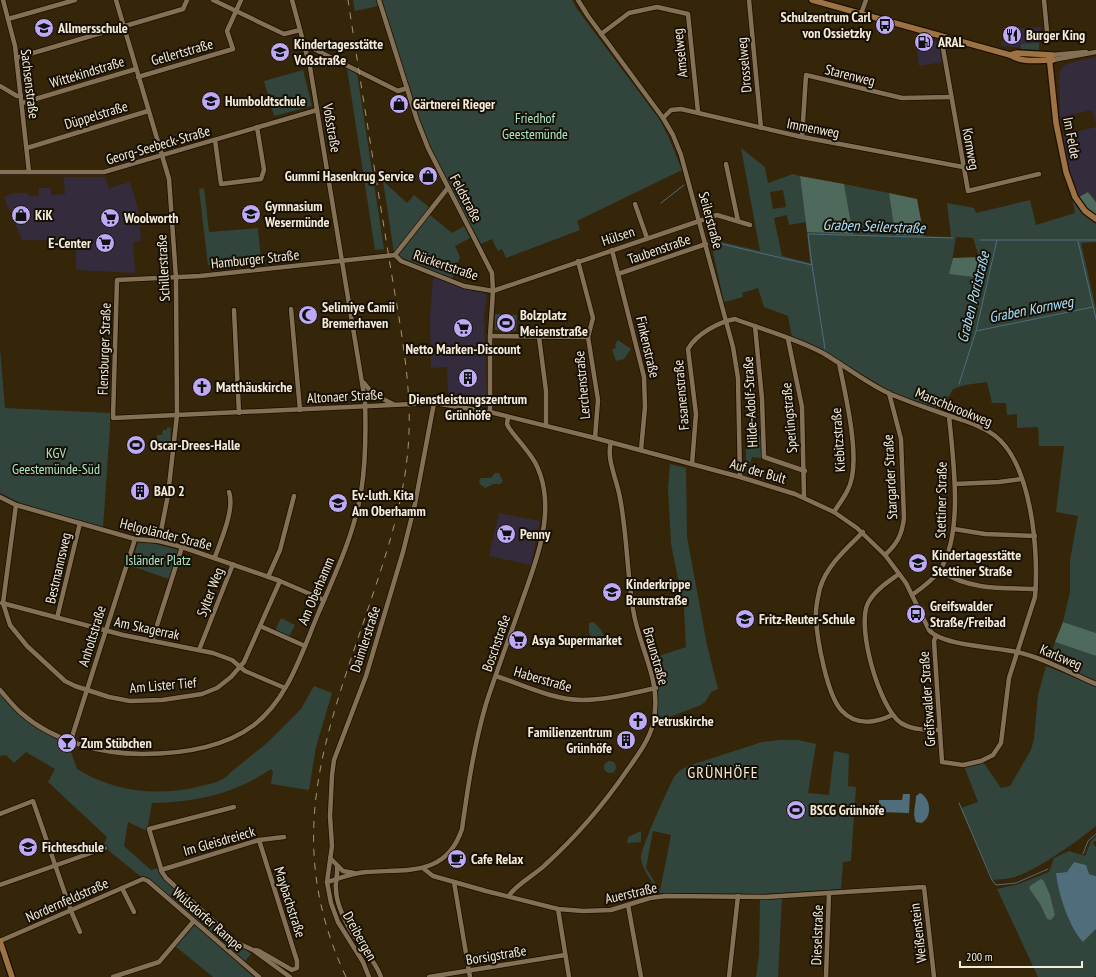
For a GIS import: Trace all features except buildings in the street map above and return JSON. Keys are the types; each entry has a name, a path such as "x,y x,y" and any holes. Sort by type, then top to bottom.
{"main road":[{"path":"812,0 1010,55 1017,53 1051,58"},
{"name":"Im Felde","path":"1051,58 1055,85 1053,89 1056,123 1071,190 1085,211 1096,219"},
{"path":"0,941 12,977"}],"street":[{"name":"Sachsenstraße","path":"3,0 16,58 29,172"},
{"path":"8,19 75,0"},
{"name":"Schillerstraße","path":"116,0 169,179 176,278 177,416 168,495 158,541"},
{"path":"16,58 183,9 187,0"},
{"path":"213,0 284,34 300,30"},
{"path":"236,11 241,0"},
{"name":"Voßstraße","path":"292,0 304,44 317,110 343,262"},
{"name":"Feldstraße","path":"380,0 406,88 428,148 447,189 492,273 493,291 490,336 490,412"},
{"name":"Seilerstraße","path":"578,0 601,34 663,118 673,135 680,155 700,221 726,320 738,378 740,477"},
{"name":"Drosselweg","path":"748,0 761,128"},
{"path":"861,14 866,0"},
{"path":"1044,0 1048,42"},
{"name":"Amselweg","path":"601,34 629,13 657,7 688,14 698,112"},
{"name":"Gellertstraße","path":"138,77 233,49 227,30 236,11"},
{"name":"Kornweg","path":"941,37 962,167 968,191 1039,174"},
{"path":"304,44 398,90 406,88"},
{"path":"1051,58 1094,52"},
{"name":"Wittekindstraße","path":"22,103 136,69"},
{"name":"Starenweg","path":"802,137 806,75 902,98 951,97"},
{"path":"0,86 17,96 21,96"},
{"name":"Immenweg","path":"663,118 674,109 698,112 802,137 962,167"},
{"name":"Georg-Seebeck-Straße","path":"0,172 104,172 317,110"},
{"name":"Düppelstraße","path":"27,148 148,111"},
{"path":"215,140 221,184 261,178 264,170 257,128"},
{"path":"726,164 738,221"},
{"path":"396,254 447,189"},
{"path":"635,204 647,238"},
{"name":"Hülsen","path":"493,291 717,215 750,224"},
{"name":"Taubenstraße","path":"618,274 706,244"},
{"name":"Finkenstraße","path":"612,250 644,377 645,407 641,450"},
{"name":"Hamburger Straße","path":"117,280 176,278 343,262 396,254"},
{"name":"Rückertstraße","path":"396,254 401,261 464,286 493,291"},
{"name":"Lerchenstraße","path":"578,261 593,318 588,337 598,400 596,438"},
{"name":"Am Oberhamm","path":"0,690 21,713 49,732 93,748 130,754 174,752 211,746 227,740 254,725 264,716 284,688 305,646 352,532 361,492 366,434 365,406 343,262"},
{"name":"Flensburger Straße","path":"114,418 117,280"},
{"path":"291,309 300,410"},
{"path":"234,310 239,413"},
{"name":"Marschbrookweg","path":"726,320 735,319 822,353 889,393 971,423 995,435 1015,462 1021,479 1035,536 1036,589 1035,597 1009,678 1000,744 993,755 981,761 964,765 942,762"},
{"name":"Fasanenstraße","path":"692,464 696,414 688,349 692,342 726,320"},
{"name":"Hilde-Adolf-Straße","path":"755,326 762,398 764,457 804,471"},
{"path":"490,336 588,337"},
{"path":"539,337 546,391 546,426"},
{"name":"Sperlingstraße","path":"788,339 802,407 804,497"},
{"name":"Kiebitzstraße","path":"834,512 846,494 853,470 850,420 839,363"},
{"path":"362,379 373,394 396,405"},
{"name":"Stargarder Straße","path":"885,556 899,540 903,530 904,518 901,439 889,393"},
{"name":"Auf der Bult","path":"434,403 490,412 596,438 740,477 804,497 834,512 863,532 899,574 912,594 929,630 936,636"},
{"name":"Altonaer Straße","path":"114,418 434,403"},
{"name":"Daimlerstraße","path":"327,882 332,846 331,794 334,760 366,676 403,552 415,504 434,403"},
{"name":"Stettiner Straße","path":"912,594 940,571 951,546 954,529 955,484 949,416"},
{"name":"Boschstraße","path":"424,869 444,857 458,841 462,829 476,742 496,676 535,564 542,533 545,501 542,477 527,448 509,428 507,424 508,417"},
{"name":"Braunstraße","path":"509,896 513,889 534,876 562,848 593,816 618,784 638,755 650,732 656,706 656,688 649,663 638,634 633,610 621,501 615,473 609,458 611,442"},
{"path":"955,484 983,484 1021,479"},
{"path":"215,557 232,499 229,492"},
{"path":"268,576 280,550 294,496"},
{"name":"Helgoländer Straße","path":"0,497 16,505 135,539 158,541 215,557 268,576 324,600"},
{"path":"1,603 16,505"},
{"name":"Bestmannsweg","path":"57,618 80,523"},
{"path":"954,529 985,534 1035,536"},
{"path":"863,532 840,555 826,574 821,586 816,617 819,646 833,697 842,712 851,718 870,722 880,721 892,715"},
{"name":"Anholtstraße","path":"71,740 135,539"},
{"path":"152,641 182,547"},
{"name":"Sylter Weg","path":"199,650 233,564"},
{"path":"940,571 965,584 991,588 1036,589"},
{"path":"899,574 874,594 864,615 864,628 870,656 880,692 892,715 902,723 917,729 940,730"},
{"name":"Am Lister Tief","path":"1,603 10,625 27,646 65,681 116,699 130,701 184,698 202,694 217,688 231,677 244,662 280,581"},
{"name":"Am Skagerrak","path":"1,603 105,630 199,650 232,660 239,667 284,688"},
{"path":"260,626 305,646"},
{"path":"936,636 971,645 1017,652"},
{"name":"Greifswalder Straße","path":"936,636 934,641 942,762"},
{"name":"Karlsweg","path":"1017,652 1096,684"},
{"name":"Haberstraße","path":"496,676 553,695 579,700 603,699 656,688"},
{"path":"0,814 33,801 71,911 80,932"},
{"path":"234,807 149,829 161,870 166,878 207,917 238,942 253,950 290,977"},
{"name":"Im Gleisdreieck","path":"161,870 259,840 284,837"},
{"name":"Maybachstraße","path":"253,950 259,951 292,970 295,970 298,966 259,840"},
{"path":"0,885 105,848"},
{"path":"330,858 337,867 349,873 424,869"},
{"path":"337,867 336,890 348,926 374,962 381,977"},
{"name":"Auerstraße","path":"424,869 433,876 558,909 605,911 659,896 765,897 924,887"},
{"path":"327,882 364,873"},
{"name":"Nordernfeldstraße","path":"0,941 143,879"},
{"name":"Wulsdorfer Rampe","path":"143,879 148,881 193,922 259,977"},
{"name":"Dreibergen","path":"327,882 331,903 338,922 363,962 369,977"},
{"path":"454,882 470,977"},
{"name":"Weißenstein","path":"924,887 934,977"},
{"path":"122,888 134,912"},
{"name":"Dieselstraße","path":"826,977 829,893"},
{"path":"729,977 738,896"},
{"path":"628,905 641,977"},
{"path":"558,909 569,977"},
{"path":"113,977 159,962 193,922"},
{"name":"Borsigstraße","path":"429,977 565,955"}],"shaded area":[{"path":"1008,25 1019,28 1041,27 1039,50 1001,46"},
{"path":"915,36 939,43 942,62 919,66"},
{"path":"1096,57 1096,125 1092,110 1060,117 1059,76 1062,67 1069,63"},
{"path":"1096,127 1096,202 1088,192 1079,197 1071,177 1062,135"},
{"path":"64,177 105,177 109,188 130,182 139,212 141,241 133,242 135,273 76,270 76,241 22,240 4,197 13,193 28,193 29,196 39,196 39,188 51,188 51,195 65,194"},
{"path":"433,277 469,290 484,293 487,296 484,317 487,405 484,407 448,399 447,367 431,368 430,317"},
{"path":"499,513 540,521 531,565 489,556"}],"green space":[{"path":"353,0 376,0 378,6 355,11"},
{"name":"Friedhof Geestemünde","path":"382,0 572,0 577,9 660,120 682,170 577,221 580,230 506,258 502,249 498,251 492,239 481,244 449,187 418,120"},
{"path":"1039,43 1039,50 1021,49 1021,44"},
{"path":"347,68 357,73 384,249 375,250"},
{"path":"303,70 312,106 274,116 264,81"},
{"path":"741,148 765,167 768,183 793,174 800,176 806,222 789,225 787,215 774,218 782,256 810,263 807,232 853,233 844,184 889,193 895,235 951,237 947,203 974,208 976,213 1030,200 1036,225 1075,213 1072,198 1083,212 1096,221 1096,242 1081,243 1096,309 1096,633 1063,622 1070,592 1070,560 1078,516 1056,512 1064,446 1039,446 1038,427 1017,428 1017,414 1007,415 1006,403 992,403 987,382 965,385 953,389 941,411 893,393 824,351 792,338 788,316 764,307 758,288 742,293 743,297 724,302 710,239 760,251","holes":["783,190 786,207 773,209 770,192","956,237 973,238 979,257 982,277 950,274"]},
{"path":"800,176 844,184 853,234 807,232"},
{"path":"383,181 407,203 414,195 430,208 394,253"},
{"path":"204,188 209,232 258,228 261,260 208,265 199,189"},
{"path":"1088,192 1096,202 1096,215 1086,207 1079,197"},
{"path":"889,193 917,199 924,236 895,235"},
{"path":"429,214 452,233 464,226 470,238 455,246 460,257 452,279 398,256"},
{"path":"979,257 982,278 949,274 953,258"},
{"name":"Bolzplatz Meisenstraße","path":"495,314 517,315 516,331 495,330"},
{"path":"618,340 631,349 624,359 616,361 612,349 616,348 615,344"},
{"name":"KGV Geestemünde-Süd","path":"0,349 5,408 111,413 103,528 22,504 0,493"},
{"path":"167,427 171,428 170,452 159,451 159,448 157,448 157,435 162,435 163,430 167,430"},
{"path":"761,436 761,458 752,457 747,474 746,437"},
{"path":"670,464 686,468 687,537 707,645 718,689 711,692 706,701 701,705 664,719 660,719 657,712 658,681 650,659 686,647 684,608 671,544 668,488"},
{"path":"495,473 499,473 503,481 500,484 493,484 485,488 480,484 479,481 481,478 491,478"},
{"name":"Isländer Platz","path":"138,542 152,543 178,550 169,579 131,566"},
{"path":"281,618 295,625 289,637 275,631"},
{"path":"593,622 603,633 605,638 600,643 593,641 589,633 589,623"},
{"path":"1063,622 1096,633 1096,656 1055,642"},
{"path":"1055,642 1096,656 1096,681 1048,661"},
{"path":"1046,666 1096,686 1096,826 1068,847 1035,868 1015,877 993,880 961,808 978,802 964,766 983,762 1001,788 1010,786 1031,750 1034,739 1038,695"},
{"path":"314,686 332,693 316,747 309,790 271,784 273,772 271,769 243,785 214,795 184,801 152,803 147,831 128,822 124,846 151,870 157,868 163,879 251,954 241,966 254,977 213,977 175,946 195,922 146,877 140,876 103,846 107,837 48,782 55,769 26,752 14,763 6,755 0,756 0,692 20,714 64,739 62,747 71,752 77,769 91,777 121,787 153,792 201,786 217,782 224,778 267,743 301,709"},
{"path":"798,740 816,744 808,793 829,795 834,751 849,754 848,786 856,787 851,861 843,862 841,889 760,894 660,893 646,872 641,858 649,832 674,777 679,771 688,766 762,742","holes":["653,831 671,835 660,891 646,868"]},
{"path":"612,761 615,762 615,772 608,773 605,772 604,765 605,762"},
{"path":"641,831 641,842 627,843 628,837"},
{"path":"1096,836 1096,841 1093,843 1096,847 1096,876 1089,874 1074,862 1067,872 1056,873 1069,920 1083,942 1096,929 1096,975 1094,977 1038,977 997,889 1019,884 1049,872 1054,858 1069,851 1085,856 1091,841","holes":["1044,881 1050,895 1055,915 1047,919 1040,904"]},
{"path":"1041,879 1044,881 1050,895 1055,915 1051,920 1047,919 1040,904 1029,888"},
{"path":"782,898 778,977 756,977 759,955 760,900"}],"water":[{"path":"920,793 926,799 929,808 927,817 921,823 916,822 914,815 916,796"},
{"path":"903,794 910,794 909,813 879,812 879,800 902,800"},
{"path":"1074,862 1086,865 1089,874 1096,876 1096,929 1083,942 1073,928 1065,909 1059,890 1056,873 1067,872"}],"waterway":[{"path":"661,203 684,185"},
{"name":"Graben Seilerstraße","path":"713,242 812,265 808,234 953,238"},
{"name":"Graben Seilerstraße","path":"980,240 997,240"},
{"name":"Graben Poristraße","path":"959,384 976,331 997,240 1096,240"},
{"name":"Graben Kornweg","path":"1078,241 1096,319"},
{"path":"812,265 825,349"},
{"name":"Graben Kornweg","path":"976,331 1093,307"},
{"path":"959,803 992,880 996,885 1016,883 1048,869"},
{"path":"1083,854 1088,841 1096,834"}],"railway":[{"path":"346,977 326,926 316,877 314,829 318,783 327,737 392,534 405,474 409,432 406,366 348,0"}],"place":[{"name":"Schulzentrum Carl von Ossietzky","path":"885,25"},
{"name":"Allmersschule","path":"44,28"},
{"name":"Burger King","path":"1012,35"},
{"name":"ARAL","path":"924,42"},
{"name":"Kindertagesstätte Voßstraße","path":"280,52"},
{"name":"Humboldtschule","path":"211,101"},
{"name":"Gärtnerei Rieger","path":"399,104"},
{"name":"Gummi Hasenkrug Service","path":"428,176"},
{"name":"Gymnasium Wesermünde","path":"251,214"},
{"name":"KiK","path":"21,215"},
{"name":"Woolworth","path":"110,218"},
{"name":"E-Center","path":"105,243"},
{"name":"Selimiye Camii Bremerhaven","path":"308,315"},
{"name":"Bolzplatz Meisenstraße","path":"506,323"},
{"name":"Netto Marken-Discount","path":"463,328"},
{"name":"Dienstleistungszentrum Grünhöfe","path":"468,378"},
{"name":"Matthäuskirche","path":"202,387"},
{"name":"Oscar-Drees-Halle","path":"136,445"},
{"name":"BAD 2","path":"140,491"},
{"name":"Ev.-luth. Kita Am Oberhamm","path":"338,503"},
{"name":"Penny","path":"506,534"},
{"name":"Kindertagesstätte Stettiner Straße","path":"918,563"},
{"name":"Kinderkrippe Braunstraße","path":"612,592"},
{"name":"Greifswalder Straße/Freibad","path":"916,614"},
{"name":"Fritz-Reuter-Schule","path":"745,619"},
{"name":"Asya Supermarket","path":"518,640"},
{"name":"Petruskirche","path":"638,721"},
{"name":"Familienzentrum Grünhöfe","path":"626,740"},
{"name":"Zum Stübchen","path":"67,743"},
{"name":"BSCG Grünhöfe","path":"796,810"},
{"name":"Fichteschule","path":"28,847"},
{"name":"Cafe Relax","path":"457,859"}],"district":[{"name":"GRÜNHÖFE","path":"723,772"}]}
